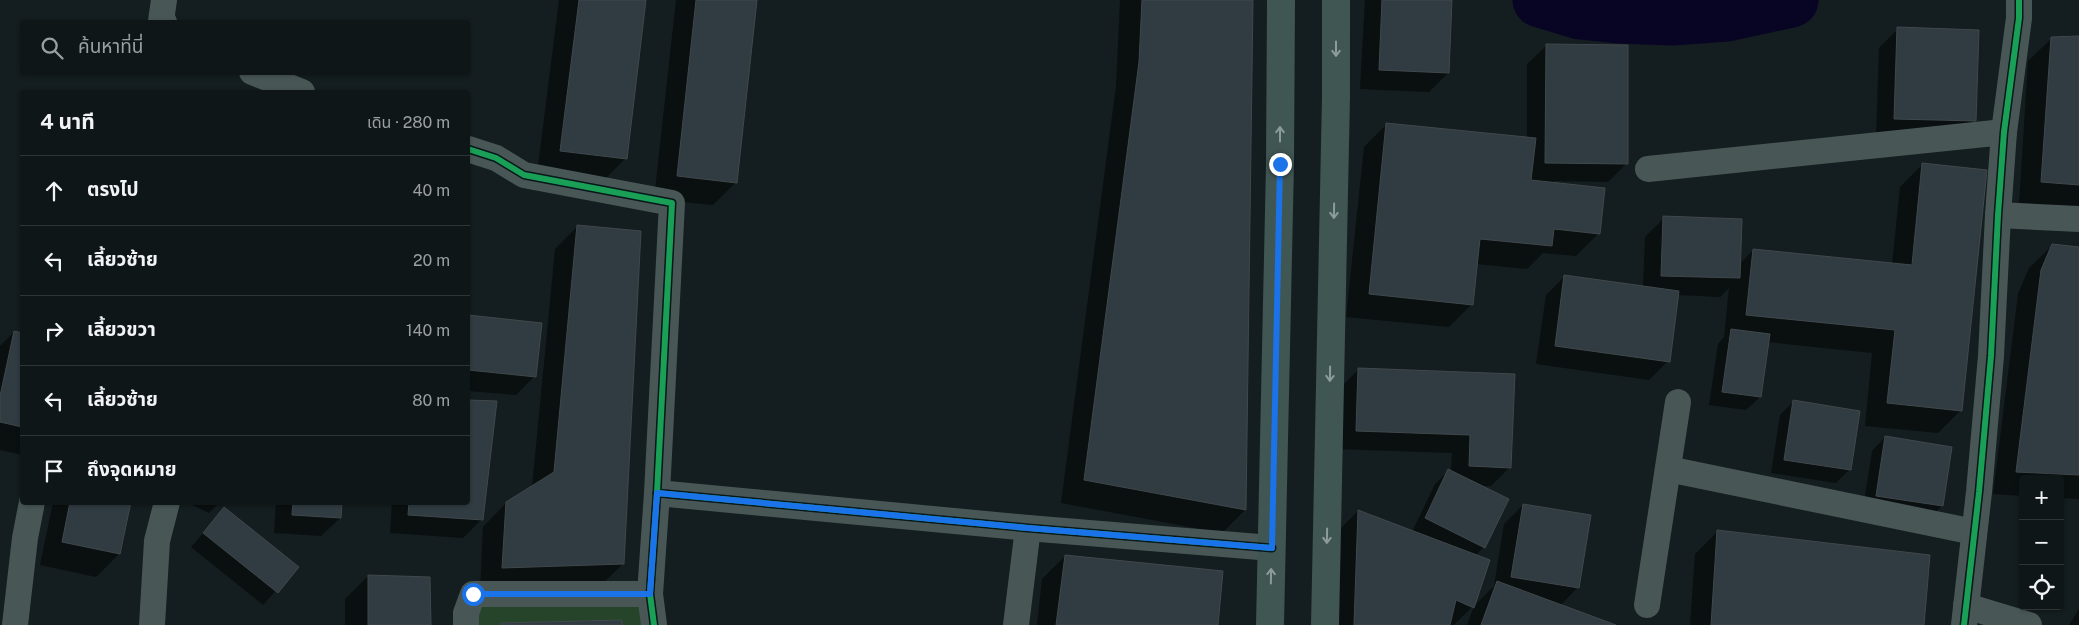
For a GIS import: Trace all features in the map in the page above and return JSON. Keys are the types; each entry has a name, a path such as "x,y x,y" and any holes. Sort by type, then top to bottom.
{"main road":[{"path":"1270,625 1280,164 1281,0"},
{"path":"1326,625 1336,96 1336,0"}],"street":[{"path":"161,20 164,0"},
{"path":"2019,9 2004,132 1991,356 1965,615 2029,625"},
{"path":"260,75 297,90"},
{"path":"1648,169 2004,132"},
{"path":"470,150 496,158 524,175 672,203 650,594 654,625"},
{"path":"1998,215 2079,219"},
{"path":"1647,605 1678,402"},
{"path":"1668,469 1974,532"},
{"path":"657,493 1028,528 1272,548"},
{"path":"15,625 24,538 31,505"},
{"path":"152,625 157,541 166,505"},
{"path":"1016,625 1028,528"},
{"path":"466,625 466,613 473,594 650,594"}],"green space":[{"path":"473,594 650,594 654,625 466,625"}],"building":[{"path":"579,0 646,0 627,159 560,151"},
{"path":"696,0 757,0 737,183 677,176"},
{"path":"1142,0 1253,0 1246,510 1084,480 1139,62"},
{"path":"1382,0 1452,0 1449,73 1379,70"},
{"path":"1897,27 1979,30 1976,121 1894,119"},
{"path":"2079,36 2079,185 2041,182 2051,37"},
{"path":"1546,44 1628,45 1628,164 1545,163"},
{"path":"1386,123 1536,138 1531,180 1605,188 1600,234 1554,229 1552,246 1480,239 1473,305 1369,294"},
{"path":"1922,163 1987,170 1962,411 1887,403 1895,330 1746,315 1753,249 1912,265"},
{"path":"1663,216 1742,219 1740,278 1661,276"},
{"path":"577,225 641,231 624,564 502,568 506,502 554,472"},
{"path":"2052,244 2079,247 2079,475 2016,472 2041,270"},
{"path":"1564,275 1679,291 1670,362 1555,346"},
{"path":"470,315 542,323 536,377 470,370"},
{"path":"1731,329 1770,334 1761,397 1722,392"},
{"path":"14,331 20,332 20,427 0,422 0,396"},
{"path":"1358,368 1515,374 1511,468 1469,466 1470,435 1356,431"},
{"path":"470,400 497,401 483,520 408,515 409,505 470,505"},
{"path":"1793,400 1860,411 1851,470 1784,460"},
{"path":"1885,436 1952,447 1943,506 1876,496"},
{"path":"1448,469 1509,499 1485,548 1425,518"},
{"path":"1523,504 1591,515 1579,588 1511,577"},
{"path":"69,505 130,505 120,554 62,542"},
{"path":"293,505 342,505 341,518 292,515"},
{"path":"224,507 299,567 278,593 203,533"},
{"path":"1358,510 1490,560 1474,608 1456,600 1450,625 1354,625"},
{"path":"1717,530 1930,555 1924,625 1711,625"},
{"path":"1065,555 1223,571 1218,625 1056,625"},
{"path":"368,575 430,577 431,625 368,625"},
{"path":"1497,581 1616,625 1481,625"},
{"path":"622,620 622,625 501,625 501,623"}],"waterway":[{"path":"1540,0 1580,12 1672,18 1726,14 1791,0"}],"cycle path":[{"path":"1964,625 1979,492 1991,356 2004,132 2019,18 2019,0"},
{"path":"470,150 496,158 524,175 672,203 650,594 654,625"},
{"path":"657,493 1028,528 1272,548"}],"route":[{"path":"473,594 650,594 657,493 1028,528 1272,548 1280,164"}]}
